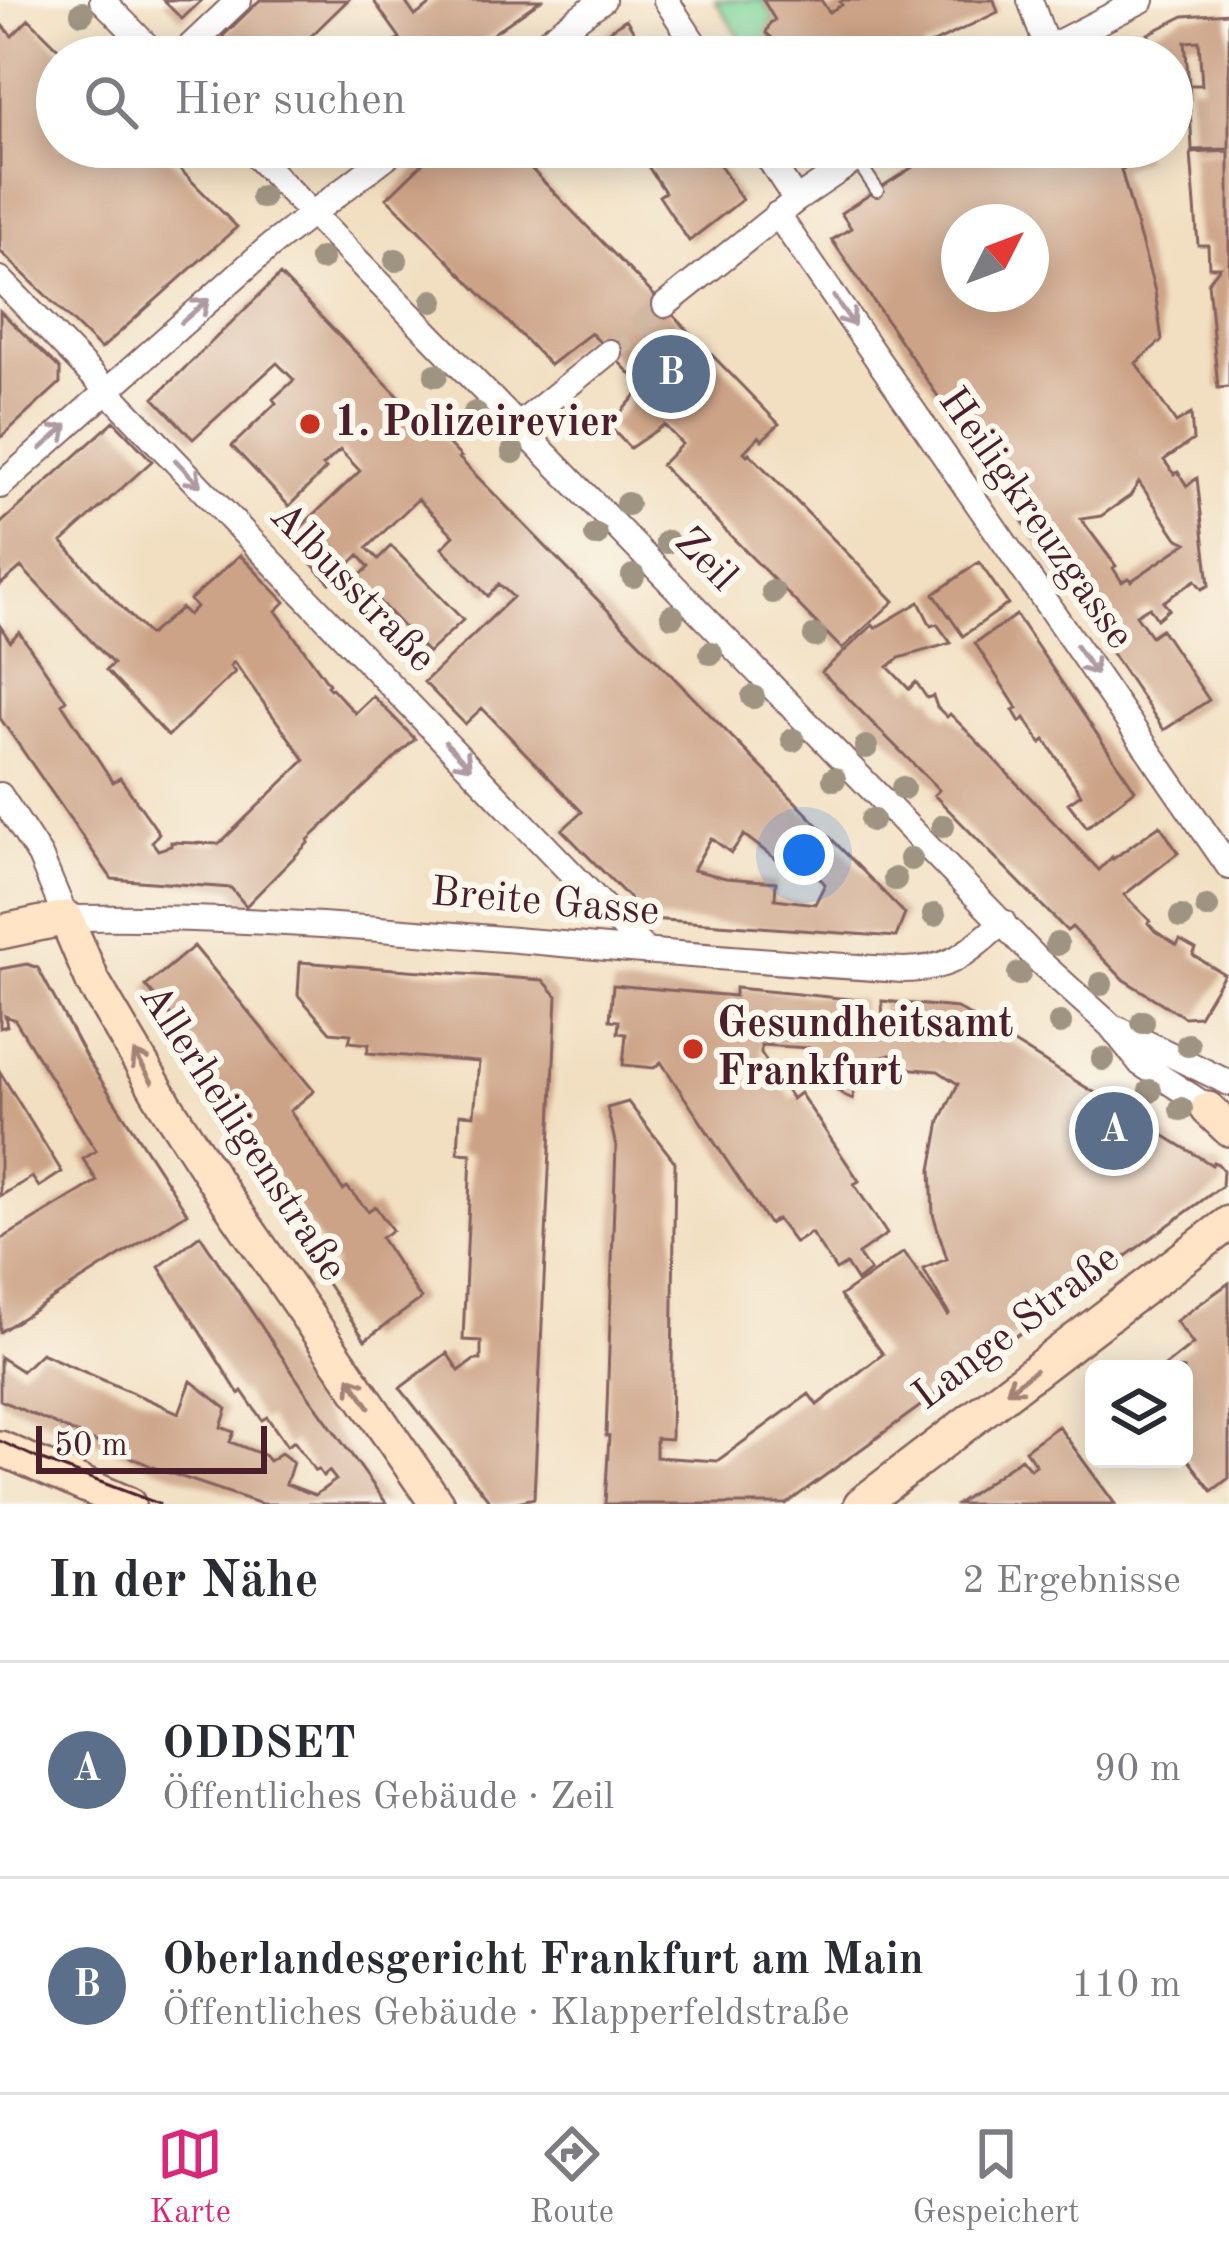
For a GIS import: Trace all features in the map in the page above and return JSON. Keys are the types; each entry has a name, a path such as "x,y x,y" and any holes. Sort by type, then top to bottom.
{"main road":[{"path":"0,932 66,918"},
{"name":"Allerheiligenstraße","path":"66,918 92,982 165,1104 437,1504"},
{"name":"Lange Straße","path":"861,1504 1229,1223"},
{"path":"0,1448 128,1504"}],"street":[{"path":"102,0 137,36"},
{"path":"201,36 239,0"},
{"path":"553,36 603,0"},
{"path":"666,0 689,36"},
{"path":"1030,0 1036,36"},
{"path":"1071,36 1142,0"},
{"name":"Zeil","path":"268,168 1064,985 1110,1025 1141,1064 1224,1110"},
{"path":"0,486 311,212 371,168"},
{"name":"Heiligkreuzgasse","path":"770,168 787,207 1229,867"},
{"path":"665,305 842,168"},
{"name":"Albusstraße","path":"0,279 646,952"},
{"path":"519,425 608,352"},
{"name":"Allerheiligenstraße","path":"0,795 40,856 66,918"},
{"name":"Breite Gasse","path":"66,918 385,928 903,970 946,965 1003,922"}],"lane":[{"path":"869,168 877,190"}],"green space":[{"path":"715,0 763,0 775,20 770,23 770,36 739,36"}],"building":[{"path":"163,0 202,0 182,19"},
{"path":"260,0 348,0 313,36 223,36"},
{"path":"373,0 404,0 415,16 437,0 541,0 490,36 399,36"},
{"path":"763,0 821,0 829,12 844,0 994,0 998,12 948,36 770,36 766,33 775,20"},
{"path":"1229,13 1229,149 1193,150 1193,85 1202,85 1199,41 1193,41 1193,36 1148,34 1184,16"},
{"path":"29,19 46,36 36,36 36,168 179,168 237,227 101,349 0,251 0,23 12,36"},
{"path":"626,19 637,36 602,36"},
{"path":"1229,151 1229,387 1218,388 1208,282 1220,267 1209,267 1208,245 1198,245 1193,153"},
{"path":"418,168 530,168 779,424 744,452 894,601 842,649 661,465 682,444 664,425 630,448 609,426 643,387 591,333 550,365 387,198"},
{"path":"649,168 722,168 742,200 689,241 659,196 665,192"},
{"path":"911,168 1125,168 1121,170 1155,291 1162,340 1136,363 1176,423 1191,414 1193,440 1164,460 1187,486 1197,478 1209,585 1202,589 1195,580 1163,602 1169,609 1157,619 1149,607 1136,615 1151,636 1161,629 1209,700 1164,730 832,240 851,228 841,213","holes":["1139,482 1177,538 1187,543 1131,581 1122,582 1116,566 1081,519 1101,516 1130,496"]},
{"path":"280,275 905,914 896,937 650,919 562,830 582,812 482,708 465,724 424,682 513,597 499,584 488,596 442,548 454,536 418,499 367,548 378,559 391,546 463,620 428,653 357,578 369,567 359,555 330,583 288,539 360,471 340,450 289,506 232,446 294,380 277,363 193,439 154,398","holes":["744,835 795,874 810,867 825,884 815,904 775,899 776,882 693,870 711,838 731,853"]},
{"path":"0,311 60,369 60,383 0,438"},
{"path":"114,421 152,461 62,542 110,595 149,635 181,608 188,615 196,607 190,600 240,555 285,602 276,611 327,686 355,713 373,696 415,739 246,906 231,888 112,879 0,718 0,626 10,641 19,632 66,700 62,704 113,782 120,778 159,833 152,842 158,850 171,842 219,844 305,760 234,662 230,666 235,672 168,736 106,670 113,664 21,567 0,585 0,524"},
{"path":"979,562 1008,604 963,636 934,594"},
{"path":"919,602 931,626 937,624 951,643 899,658 888,667 909,689 916,682 927,698 933,696 937,707 970,734 1099,870 1160,825 1178,853 1124,895 1155,931 1177,945 1180,940 1196,949 1193,955 1224,974 1199,1016 1184,1017 1124,980 1072,927 1067,931 934,795 939,790 822,672 873,625"},
{"path":"1016,615 1135,790 1087,827 1068,803 1081,794 1045,740 1041,743 1025,718 1020,722 1013,710 1017,708 975,643"},
{"path":"194,946 314,1091 290,1111 343,1190 347,1187 368,1211 375,1206 392,1230 381,1238 421,1299 365,1340 322,1276 336,1267 203,1065 208,1061 146,986"},
{"path":"300,962 543,980 557,996 534,1498 492,1504 400,1388 447,1353 459,1371 481,1360 481,1341 463,1340 471,1154 458,1153 460,1114 474,1115 479,1062 367,1053 369,1044 349,1042 351,1034 330,1032 298,995"},
{"path":"27,964 38,968 86,1057 187,1213 0,1332 0,1240 97,1181 83,1159 96,1151 15,1020 5,1016 7,1026 0,1028 0,969"},
{"path":"613,985 735,996 735,988 861,1000 860,1022 883,1023 882,1001 957,1008 1212,1165 1218,1164 1223,1170 1222,1186 786,1504 605,1504 616,1146 607,1108 628,1102 675,1162 671,1439 656,1438 656,1457 717,1461 809,1394 817,1405 883,1354 840,1296 904,1252 949,1314 923,1269 947,1259 933,1214 931,1170 940,1121 958,1084 938,1071 901,1068 895,1055 890,1055 855,1070 853,1099 826,1080 809,1048 761,1045 761,1053 792,1099 800,1093 859,1181 854,1184 887,1234 858,1254 870,1271 857,1281 846,1264 836,1270 811,1233 795,1243 777,1219 769,1224 661,1062 654,1068 623,1065 626,1034 618,1033 619,1021 610,1020"},
{"path":"0,1072 62,1172 39,1187 32,1177 0,1196"},
{"path":"200,1235 387,1504 262,1504 158,1469 0,1400 0,1357 22,1371 41,1353 179,1413 191,1381 227,1409 221,1427 234,1432 230,1442 269,1461 281,1453 293,1462 286,1484 315,1495 336,1480 329,1471 323,1476 315,1471 294,1441 287,1446 267,1417 262,1420 242,1391 239,1394 159,1267"},
{"path":"1229,1283 1229,1478 1212,1491 1193,1466 1193,1360 1173,1360 1193,1344 1176,1321"},
{"path":"1058,1426 1115,1504 957,1504 1021,1458 1030,1469 1036,1465 1025,1450"}],"tunnel":[{"path":"609,352 665,305"}],"tram line":[{"path":"0,1441 159,1504"}],"place":[{"name":"Oberlandesgericht Frankfurt am Main","path":"671,374"},
{"name":"1. Polizeirevier","path":"310,424"},
{"name":"Gesundheitsamt Frankfurt","path":"693,1049"},
{"name":"ODDSET","path":"1114,1131"}]}
